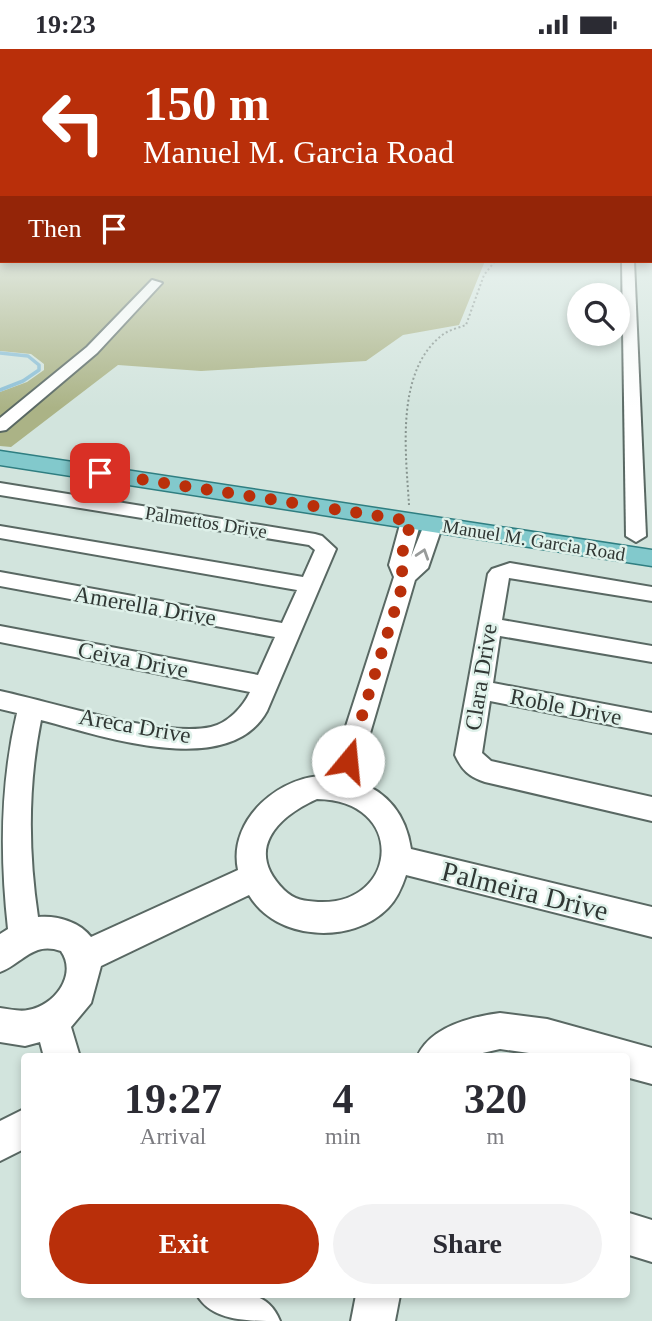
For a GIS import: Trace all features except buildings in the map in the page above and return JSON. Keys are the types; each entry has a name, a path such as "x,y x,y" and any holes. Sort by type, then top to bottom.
{"main road":[{"name":"Manuel M. Garcia Road","path":"0,458 652,558"}],"street":[{"path":"0,426 92,350 150,289"},
{"path":"629,289 636,536"},
{"path":"633,418 652,420"},
{"name":"Palmettos Drive","path":"0,489 315,540 326,549"},
{"path":"341,788 405,577 418,568 422,522"},
{"path":"0,532 310,585"},
{"name":"Areca Drive","path":"0,700 190,739 216,736 237,726 254,711 326,549"},
{"name":"Clara Drive","path":"652,594 510,570 498,576 468,755 476,766 485,771 652,809"},
{"name":"Amerella Drive","path":"0,579 290,632"},
{"path":"490,626 652,654"},
{"name":"Ceiva Drive","path":"0,634 266,686"},
{"name":"Roble Drive","path":"481,690 652,723"},
{"path":"0,1025 24,1030 52,1021 76,998 82,984 84,957 76,942 62,933 44,931 12,946 8,877 20,760 31,706"},
{"path":"315,787 341,788 368,800 389,821 397,839 397,859 392,878 381,894 365,908 333,918 301,915 281,907 265,894 255,877 250,852 255,828 269,808 290,793 315,787"},
{"name":"Palmeira Drive","path":"397,859 652,922"},
{"path":"84,957 255,877"},
{"path":"52,1021 61,1053"},
{"path":"439,1053 454,1040 485,1030 523,1031 603,1053"},
{"path":"630,1060 652,1066"},
{"path":"0,1142 21,1130"},
{"path":"630,1234 652,1241"},
{"path":"224,1298 258,1321"},
{"path":"373,1321 377,1298"}],"path":[{"path":"422,522 404,439 406,415 421,366 442,335 466,325 479,289"}],"green space":[{"path":"0,289 473,289 459,325 403,335 366,361 201,371 118,365 11,447 0,446 0,392 27,382 44,370 44,364 31,354 0,351"}],"waterway":[{"path":"0,353 28,356 39,365 39,370 23,381 0,390"}],"route":[{"path":"100,473 411,521 399,565 405,577 348,761"}]}
